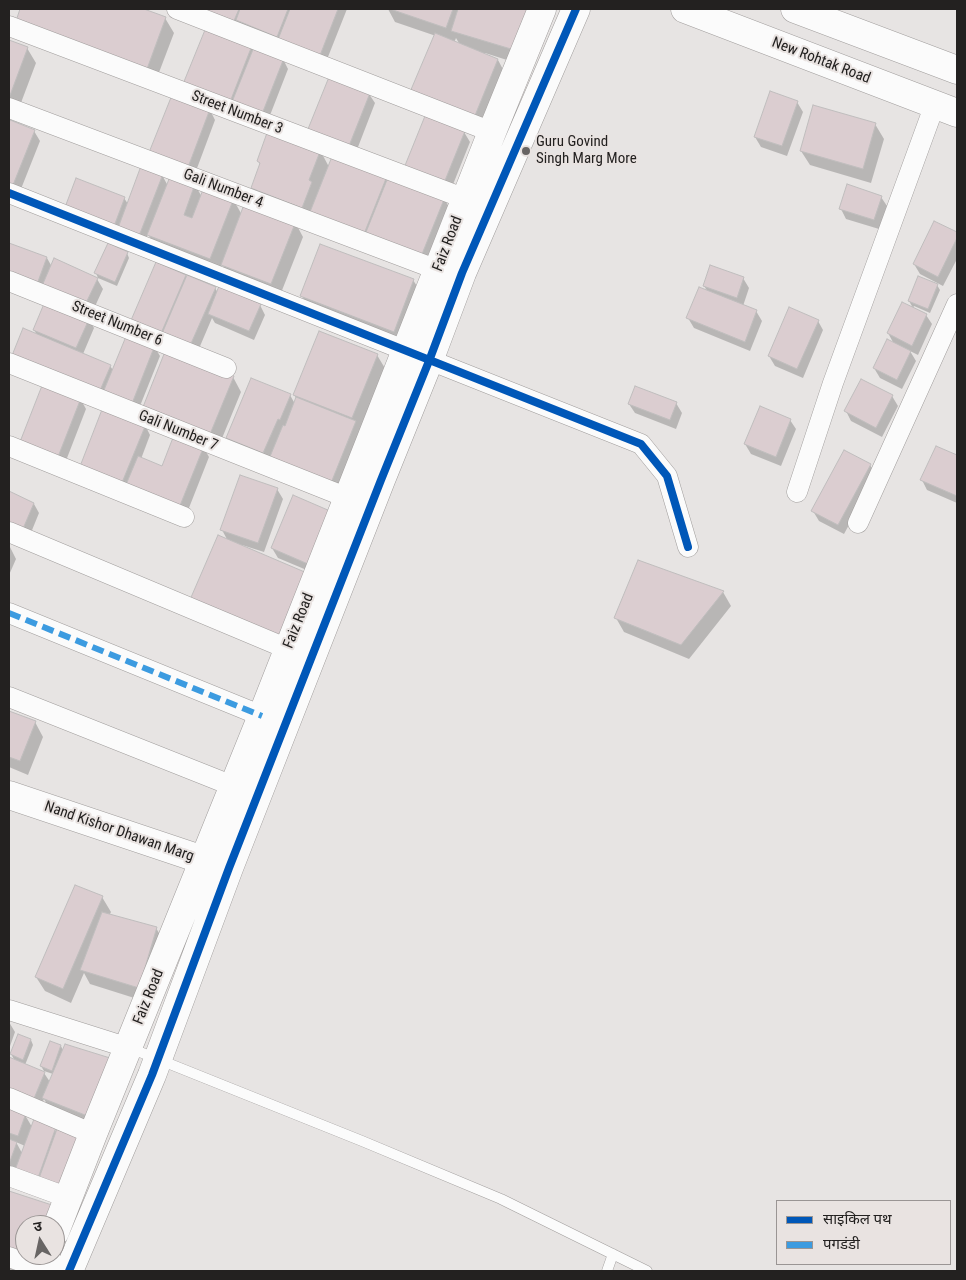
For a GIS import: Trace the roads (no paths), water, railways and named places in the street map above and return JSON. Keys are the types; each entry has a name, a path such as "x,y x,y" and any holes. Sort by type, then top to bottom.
{"street":[{"path":"177,9 492,132"},
{"name":"Faiz Road","path":"62,1215 348,498 418,356 438,270 542,9"},
{"path":"9,1257 52,1267 157,1060 229,868 381,480 418,356 462,273 576,9"},
{"name":"New Rohtak Road","path":"685,9 946,109"},
{"path":"795,9 957,70"},
{"name":"Street Number 3","path":"9,26 466,199"},
{"name":"Gali Number 4","path":"9,108 438,270"},
{"path":"797,492 833,383 946,109"},
{"path":"9,193 641,444 667,476 688,548"},
{"name":"Street Number 6","path":"9,281 226,368"},
{"path":"858,523 957,304"},
{"name":"Gali Number 7","path":"9,363 348,498"},
{"path":"9,446 184,516"},
{"path":"9,532 288,649"},
{"path":"9,614 262,716"},
{"path":"9,697 233,786"},
{"name":"Nand Kishor Dhawan Marg","path":"9,795 203,861 229,868"},
{"path":"9,1010 129,1048"},
{"path":"9,1098 93,1134"},
{"path":"9,1176 69,1198"}],"lane":[{"path":"129,1048 501,1199 648,1271"},
{"path":"607,1271 612,1254"}],"place":[{"name":"Guru Govind Singh Marg More","path":"526,151"}]}
